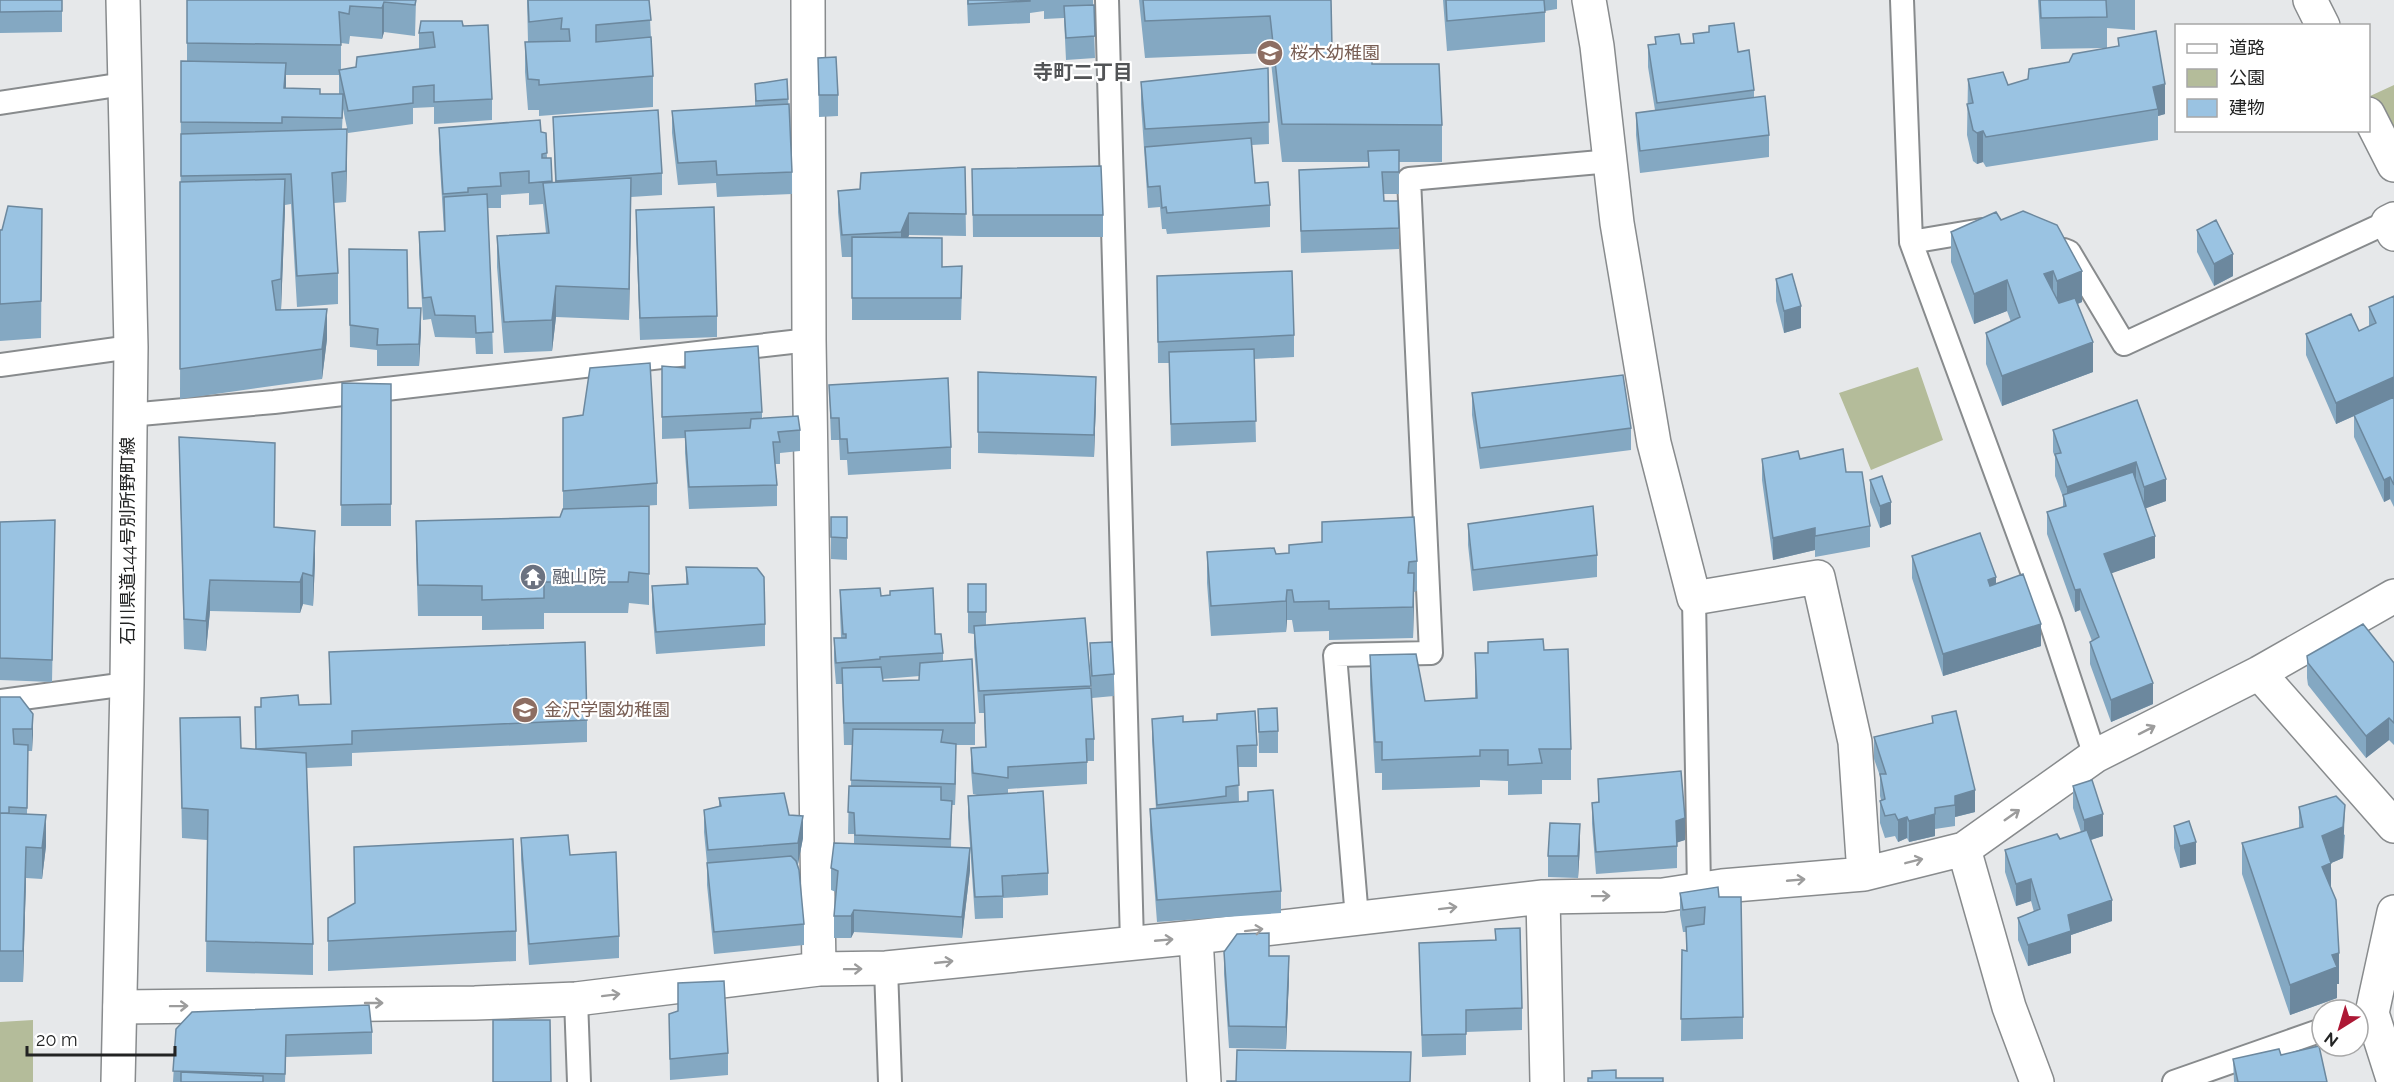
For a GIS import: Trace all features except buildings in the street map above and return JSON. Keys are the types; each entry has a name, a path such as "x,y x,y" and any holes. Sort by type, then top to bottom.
{"street":[{"name":"石川県道144号別所野町線","path":"118,1082 127,684 130,347 123,0"},
{"path":"808,0 809,340 819,969"},
{"path":"1589,0 1597,46 1617,223 1654,443 1694,598 1818,577 1855,742 1864,874"},
{"path":"2310,0 2323,24"},
{"path":"2370,118 2394,165"},
{"path":"120,1006 475,1003 576,999 819,969 886,968 1196,937 1543,897 1663,895 1864,874 1964,849 2095,756 2259,673 2394,596"},
{"path":"2259,673 2394,826"},
{"path":"1964,849 2009,1007 2037,1082"},
{"path":"1543,897 1547,1082"},
{"path":"2370,998 2394,912"},
{"path":"1196,937 1204,1082"},
{"path":"2370,1027 2394,1082"}],"lane":[{"path":"1107,0 1132,943"},
{"path":"1902,0 1911,242 2051,623 2095,756"},
{"path":"0,104 124,84"},
{"path":"1357,918 1335,655 1431,653 1409,179 1611,161"},
{"path":"2047,243 2069,252 2124,344 2392,225"},
{"path":"1911,242 2003,226"},
{"path":"129,415 274,402 809,340"},
{"path":"0,365 130,347"},
{"path":"1694,598 1699,890"},
{"path":"0,701 127,684"},
{"path":"886,968 890,1082"},
{"path":"576,999 579,1082"},
{"path":"2174,1082 2310,1034"}],"green space":[{"path":"2394,85 2394,151 2370,106 2370,96"},
{"path":"1918,367 1943,440 1871,470 1839,393"},
{"path":"33,1020 33,1082 0,1082 0,1022"}],"place":[{"name":"桜木幼稚園","path":"1270,53"},
{"name":"融山院","path":"533,577"},
{"name":"金沢学園幼稚園","path":"525,710"}],"district":[{"name":"寺町二丁目","path":"1083,72"}]}
